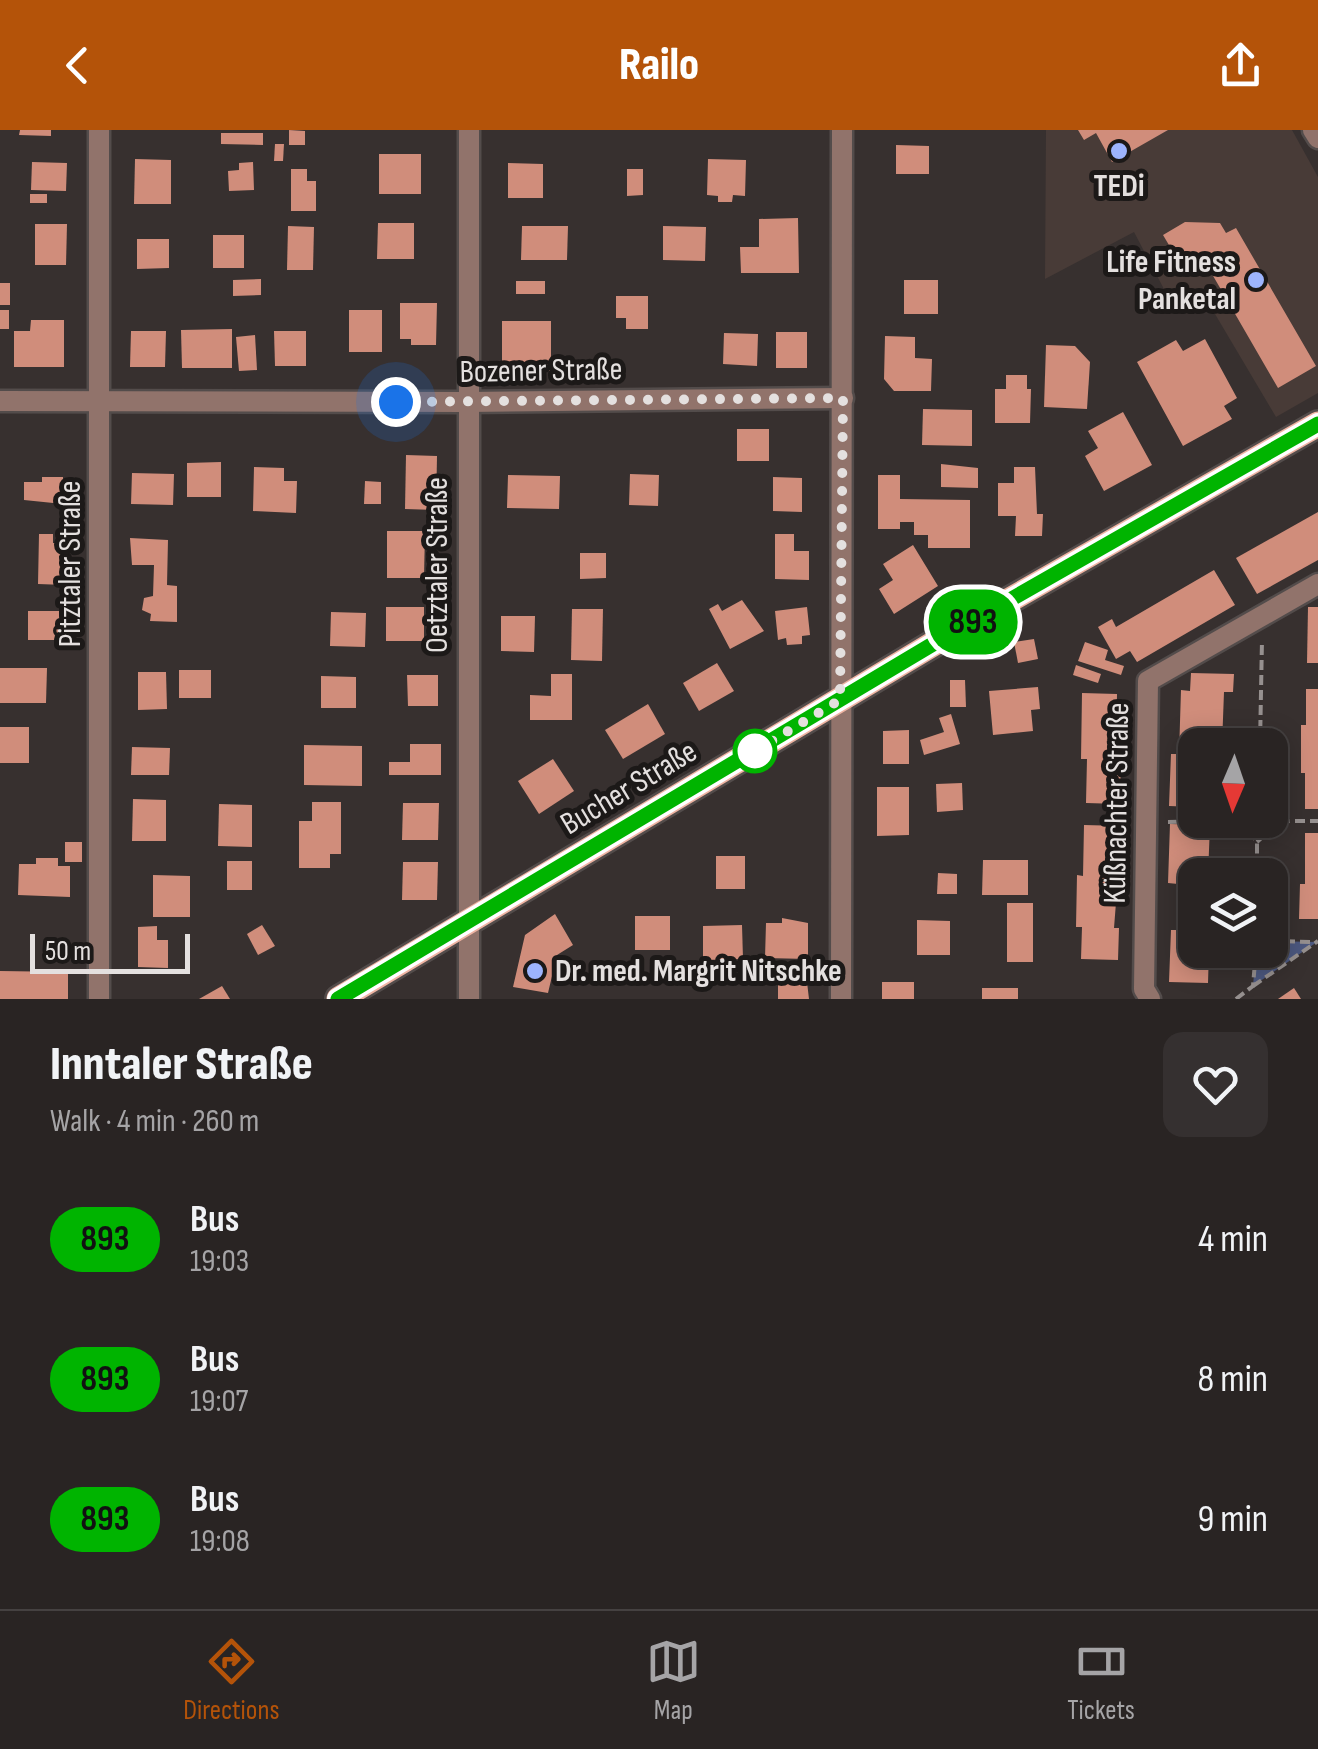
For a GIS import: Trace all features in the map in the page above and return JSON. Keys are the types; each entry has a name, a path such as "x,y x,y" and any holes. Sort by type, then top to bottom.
{"main road":[{"name":"Bucher Straße","path":"338,999 840,700 1318,424"}],"street":[{"name":"Pitztaler Straße","path":"99,130 99,999"},
{"name":"Oetztaler Straße","path":"469,999 470,130"},
{"path":"841,999 842,130"},
{"path":"1314,130 1318,138"},
{"name":"Bozener Straße","path":"0,402 843,398"},
{"name":"Küßnachter Straße","path":"1150,999 1144,988 1148,681 1318,584"}],"path":[{"path":"1260,728 1263,614"},
{"path":"1147,822 1178,821"},
{"path":"1288,821 1318,822"},
{"path":"1255,838 1258,858"},
{"path":"1258,842 1262,838"},
{"path":"1288,941 1318,942"},
{"path":"1236,999 1318,942"},
{"path":"1253,986 1254,968"}],"shaded area":[{"path":"1046,130 1292,130 1318,177 1318,393 1276,417 1215,314 1165,291 1134,232 1045,279"},
{"path":"1288,941 1317,942 1288,962"},
{"path":"1254,968 1279,968 1253,986"}],"building":[{"path":"20,130 51,130 51,136 19,135"},
{"path":"289,130 305,131 305,145 289,145"},
{"name":"TEDi","path":"1078,130 1168,130 1112,162 1096,133 1084,140"},
{"path":"221,133 263,133 263,145 221,144"},
{"path":"275,144 284,144 283,161 274,161"},
{"path":"896,145 929,146 929,174 896,174"},
{"path":"379,154 421,154 421,194 379,194"},
{"path":"135,159 171,160 171,204 134,204"},
{"path":"708,159 746,160 745,196 733,195 732,202 718,202 718,196 707,195"},
{"path":"32,162 67,163 66,191 31,190"},
{"path":"253,162 254,190 229,191 228,171 239,170 239,163"},
{"path":"508,163 543,164 543,198 508,198"},
{"path":"291,169 307,169 307,181 316,181 316,211 291,211"},
{"path":"627,169 643,169 643,195 627,196"},
{"path":"30,194 47,194 47,203 30,203"},
{"path":"798,218 799,273 741,273 740,247 759,247 759,219"},
{"path":"1185,222 1220,223 1226,233 1236,228 1316,366 1278,388 1201,255 1182,267 1163,235"},
{"path":"378,223 414,223 414,259 377,259"},
{"path":"35,224 67,224 66,265 35,265"},
{"path":"288,226 314,227 313,270 287,270"},
{"path":"522,226 568,226 567,260 521,260"},
{"path":"663,226 706,227 705,261 663,260"},
{"path":"213,235 244,235 244,268 213,268"},
{"path":"137,239 169,239 169,268 137,269"},
{"path":"261,279 261,295 233,296 233,280"},
{"path":"904,280 938,280 938,314 904,314"},
{"path":"516,281 545,281 545,294 516,294"},
{"path":"0,283 10,283 10,305 0,305"},
{"path":"616,296 648,296 648,329 626,329 626,318 616,318"},
{"path":"400,303 437,303 436,345 411,345 411,339 400,339"},
{"path":"0,310 9,310 9,329 0,329"},
{"path":"349,310 382,310 382,352 349,352"},
{"path":"31,320 64,320 64,367 14,367 14,331 30,331"},
{"path":"502,321 551,321 551,371 502,371"},
{"path":"232,329 232,368 182,368 181,330"},
{"path":"131,331 166,331 165,367 130,367"},
{"path":"274,331 306,331 306,366 275,366"},
{"path":"776,332 807,332 807,368 776,368"},
{"path":"724,333 758,334 757,366 723,364"},
{"path":"255,335 257,370 239,371 236,337"},
{"path":"885,336 915,337 915,358 932,359 931,391 894,391 884,379"},
{"path":"1205,339 1237,398 1224,406 1232,419 1183,446 1137,362 1176,340 1183,351"},
{"path":"1046,345 1075,346 1090,362 1087,409 1044,407"},
{"path":"1006,375 1027,375 1027,389 1031,389 1030,423 995,423 995,389 1006,389"},
{"path":"923,409 972,410 972,446 922,445"},
{"path":"1123,412 1152,465 1104,491 1085,456 1098,448 1088,431"},
{"path":"737,429 769,429 769,461 737,461"},
{"path":"406,455 437,456 436,510 405,509"},
{"path":"221,462 221,497 187,497 187,463"},
{"path":"941,464 978,468 978,488 941,487"},
{"path":"254,467 284,468 284,481 297,481 296,513 253,511"},
{"path":"1014,467 1035,467 1037,514 1043,514 1042,536 1015,536 1016,516 998,516 998,483 1014,483"},
{"path":"132,473 174,474 173,505 131,504"},
{"path":"630,474 659,475 658,506 629,505"},
{"path":"508,475 560,476 559,509 507,508"},
{"path":"878,475 900,475 900,499 970,500 970,548 928,548 928,535 914,535 914,522 900,522 900,529 878,529"},
{"path":"42,477 63,477 63,504 24,500 24,482 42,482"},
{"path":"773,477 802,478 802,512 773,511"},
{"path":"365,481 381,482 381,504 364,504"},
{"path":"1318,512 1318,560 1257,594 1236,558"},
{"path":"387,531 425,531 424,578 387,578"},
{"path":"39,534 53,534 53,543 65,543 65,585 38,584"},
{"path":"775,534 794,534 794,551 809,551 809,580 775,579"},
{"path":"130,538 168,540 167,585 177,586 177,622 150,621 151,614 142,610 144,598 153,596 154,565 132,565"},
{"path":"913,545 938,586 894,614 879,589 893,580 883,564"},
{"path":"580,553 606,553 606,578 580,579"},
{"path":"1214,570 1235,605 1137,662 1130,651 1116,659 1098,627 1112,619 1116,627"},
{"path":"742,600 764,631 730,649 709,609 718,604 722,611"},
{"path":"386,607 424,607 424,641 386,641"},
{"path":"807,607 810,635 802,636 802,644 787,645 786,638 778,640 775,611"},
{"path":"1308,607 1318,607 1318,663 1307,663"},
{"path":"572,609 603,609 602,661 571,660"},
{"path":"28,611 62,611 62,640 28,640"},
{"path":"331,612 366,613 365,647 330,646"},
{"path":"501,616 535,616 534,652 501,651"},
{"path":"1034,639 1038,659 1018,663 1014,642"},
{"path":"1085,642 1108,650 1105,660 1124,666 1121,675 1078,661"},
{"path":"717,663 734,691 699,711 683,683"},
{"path":"1076,665 1101,674 1098,683 1073,675"},
{"path":"0,668 47,668 46,703 0,703"},
{"path":"179,670 211,670 211,698 179,698"},
{"path":"138,672 166,672 167,709 138,710"},
{"path":"1191,673 1234,674 1233,692 1224,692 1223,728 1180,728 1181,690 1190,691"},
{"path":"551,674 572,674 572,720 530,720 530,695 551,696"},
{"path":"407,675 438,675 438,706 408,706"},
{"path":"321,676 356,677 356,708 321,708"},
{"path":"950,680 965,680 966,707 950,707"},
{"path":"1038,687 1040,709 1031,710 1033,731 993,735 989,691"},
{"path":"1306,689 1318,689 1318,809 1305,809 1305,773 1301,773"},
{"path":"1082,693 1117,694 1120,804 1086,803 1087,759 1081,759"},
{"path":"648,704 665,734 623,759 605,730"},
{"path":"951,714 960,744 924,755 920,740 944,732 939,718"},
{"path":"0,727 29,727 29,763 0,763"},
{"path":"909,730 909,764 883,764 883,731"},
{"path":"410,744 441,744 441,775 389,775 389,762 410,762"},
{"path":"304,745 362,746 362,786 304,785"},
{"path":"132,747 170,748 169,775 131,775"},
{"path":"1171,754 1178,754 1178,806 1169,806"},
{"path":"553,759 574,791 539,814 518,781"},
{"path":"962,783 963,810 937,812 936,784"},
{"path":"877,787 909,787 909,835 877,836"},
{"path":"133,799 166,800 166,841 132,841"},
{"path":"312,802 341,802 341,854 330,854 330,868 299,868 299,821 312,821"},
{"path":"403,803 439,803 438,840 402,840"},
{"path":"219,804 252,805 252,847 218,846"},
{"path":"1170,824 1178,824 1178,838 1209,838 1209,858 1178,858 1178,884 1168,883"},
{"path":"1084,825 1122,826 1114,928 1119,928 1118,960 1081,959 1082,927 1076,927 1077,875 1083,876"},
{"path":"1305,833 1318,833 1318,919 1299,919 1300,884 1305,884"},
{"path":"65,842 82,842 82,862 65,862"},
{"path":"716,856 745,856 745,889 716,889"},
{"path":"36,858 58,858 58,866 70,866 70,897 18,895 19,864 36,864"},
{"path":"983,860 1028,860 1028,895 982,895"},
{"path":"227,861 252,861 252,890 227,890"},
{"path":"403,862 438,862 437,900 402,900"},
{"path":"938,873 957,874 957,894 937,894"},
{"path":"153,875 190,876 190,917 153,917"},
{"path":"1178,884 1178,968 1208,968 1208,983 1169,982 1171,930 1176,930"},
{"path":"1007,903 1033,903 1033,962 1007,962"},
{"name":"Dr. med. Margrit Nitschke","path":"555,914 573,945 557,955 548,993 513,987 525,935"},
{"path":"635,916 670,916 670,950 635,950"},
{"path":"782,918 808,923 808,959 765,958 766,923 782,923"},
{"path":"917,920 950,921 950,955 917,955"},
{"path":"262,925 275,946 258,955 247,934"},
{"path":"742,925 743,959 703,960 703,926"},
{"path":"157,926 157,940 168,940 168,968 138,967 138,927"},
{"path":"0,971 68,972 68,999 0,999"},
{"path":"782,977 801,977 801,982 807,982 809,999 778,999 778,982 782,982"},
{"path":"882,982 914,982 914,999 882,999"},
{"path":"222,986 230,999 199,999"},
{"path":"982,988 1018,988 1018,999 982,999"},
{"path":"1294,988 1301,999 1278,999"}],"bus line":[{"name":"893","path":"338,999 938,641 1318,424"}],"place":[{"name":"TEDi","path":"1119,151"},
{"name":"Life Fitness Panketal","path":"1256,280"},
{"name":"Dr. med. Margrit Nitschke","path":"535,971"}],"route":[{"path":"396,402 843,398 840,700 755,751"}]}
